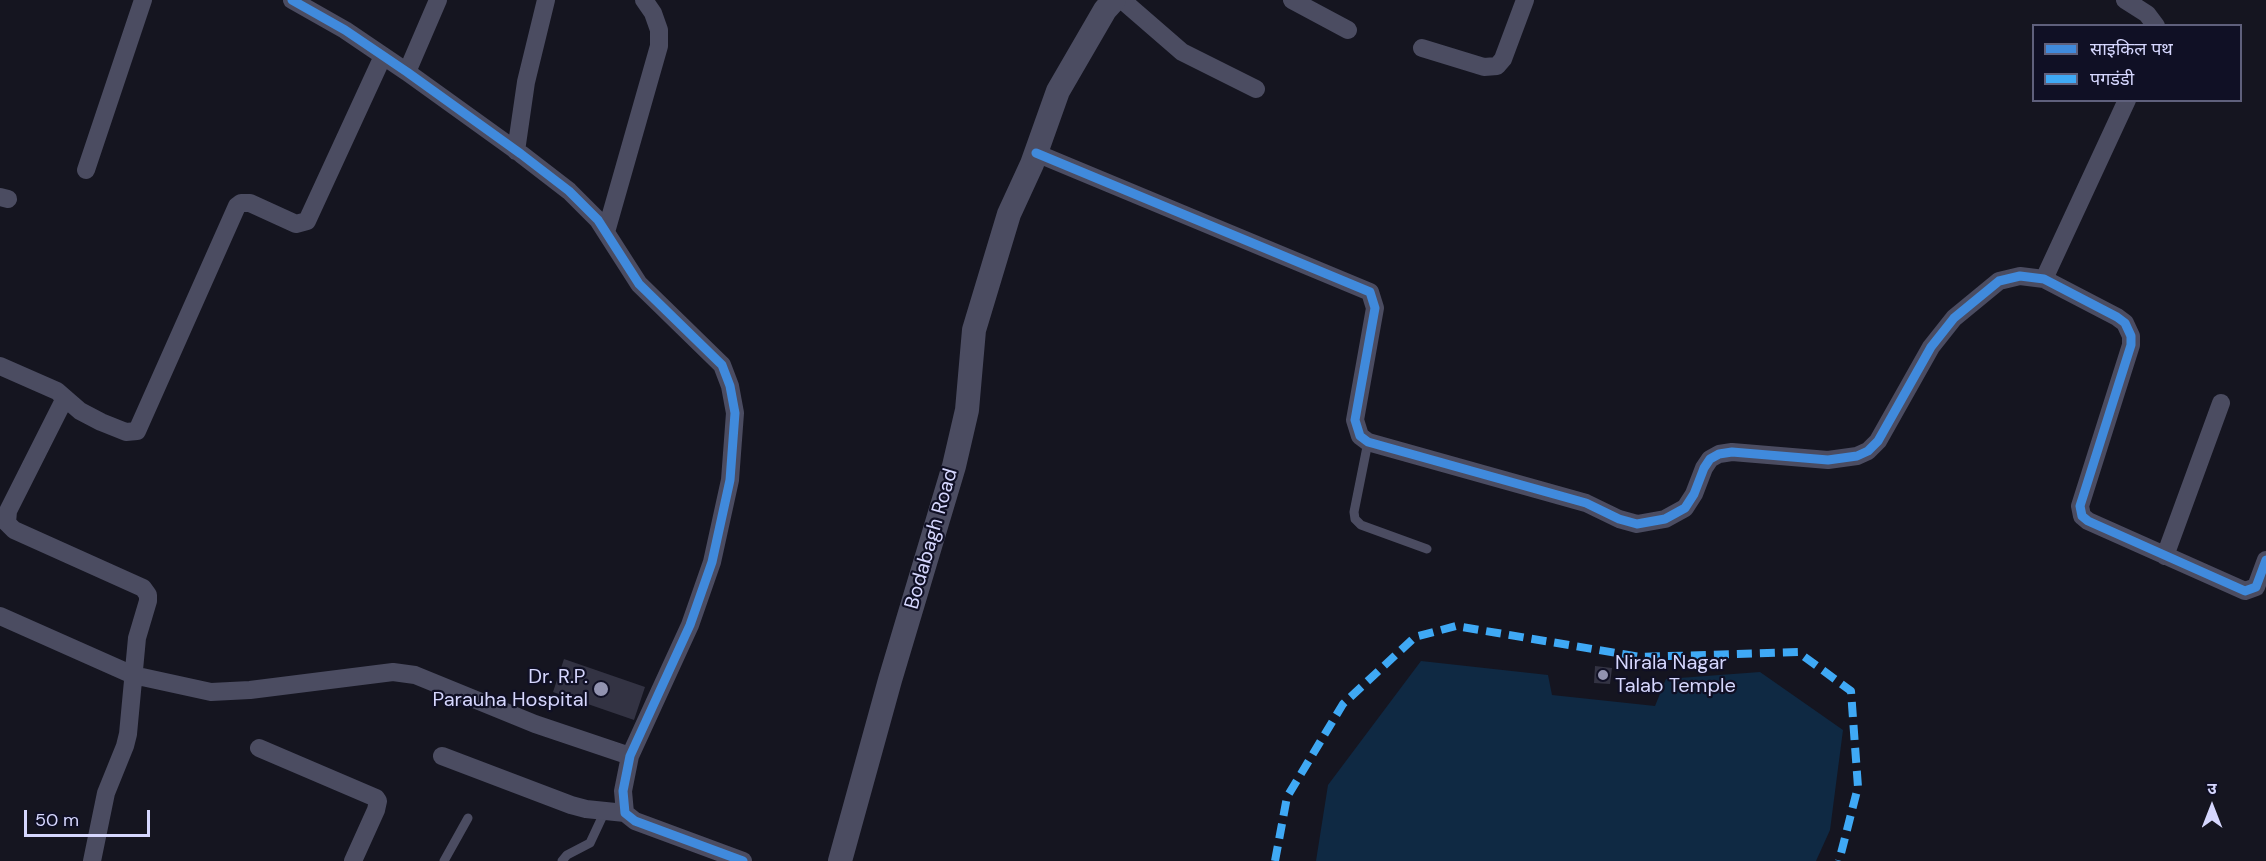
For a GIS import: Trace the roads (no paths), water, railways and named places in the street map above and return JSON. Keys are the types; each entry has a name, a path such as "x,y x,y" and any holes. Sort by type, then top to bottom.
{"street":[{"path":"86,170 143,0"},
{"path":"292,0 345,30 407,72 569,191 598,220 639,284 722,365 730,386 735,413 730,480 712,562 690,625 630,756 623,791 625,813"},
{"path":"407,72 438,0"},
{"path":"516,151 526,82 546,0"},
{"path":"606,232 658,46 659,30 653,13 644,0"},
{"name":"Bodabagh Road","path":"840,861 890,680 951,476 967,410 974,330 1009,214 1034,159 1058,91 1105,10 1114,0"},
{"path":"1122,0 1182,52 1256,89"},
{"path":"1292,0 1348,30"},
{"path":"1422,48 1494,68 1503,59 1525,0"},
{"path":"2125,0 2153,20 2155,24"},
{"path":"0,366 49,387 80,411 101,422 126,432 137,431 234,210 241,203 246,202 296,224 306,221 383,56"},
{"path":"2044,279 2126,102"},
{"path":"1034,159 1370,292 1375,308 1354,420 1360,436 1368,442 1586,503 1628,523 1650,523 1671,516 1685,508 1694,494 1704,468 1710,459 1719,454 1732,452 1843,460 1868,451 1878,441 1931,347 1954,318 1999,280 2020,276 2044,279 2117,317 2126,324 2131,336 2131,345 2080,506 2082,516 2088,521 2245,591 2256,587 2266,560"},
{"path":"65,398 6,519 14,530 145,591 148,601 138,638 128,734 106,793 92,861"},
{"path":"2165,556 2221,403"},
{"path":"0,616 133,675 211,692 250,690 384,672 405,673 432,681 535,724 630,756"},
{"path":"259,748 376,798 378,803 376,810 353,861"},
{"path":"442,756 571,805 625,813 635,821 656,830 743,861"}],"lane":[{"path":"1368,442 1354,519 1361,525 1427,549"},
{"path":"562,861 567,855 590,843 605,811"},
{"path":"444,861 468,818"}],"water":[{"path":"1421,661 1548,675 1552,695 1655,706 1666,679 1760,672 1843,730 1830,830 1816,861 1316,861 1328,785"}],"place":[{"name":"Nirala Nagar Talab Temple","path":"1603,675"},
{"name":"Dr. R.P. Parauha Hospital","path":"601,689"}]}
